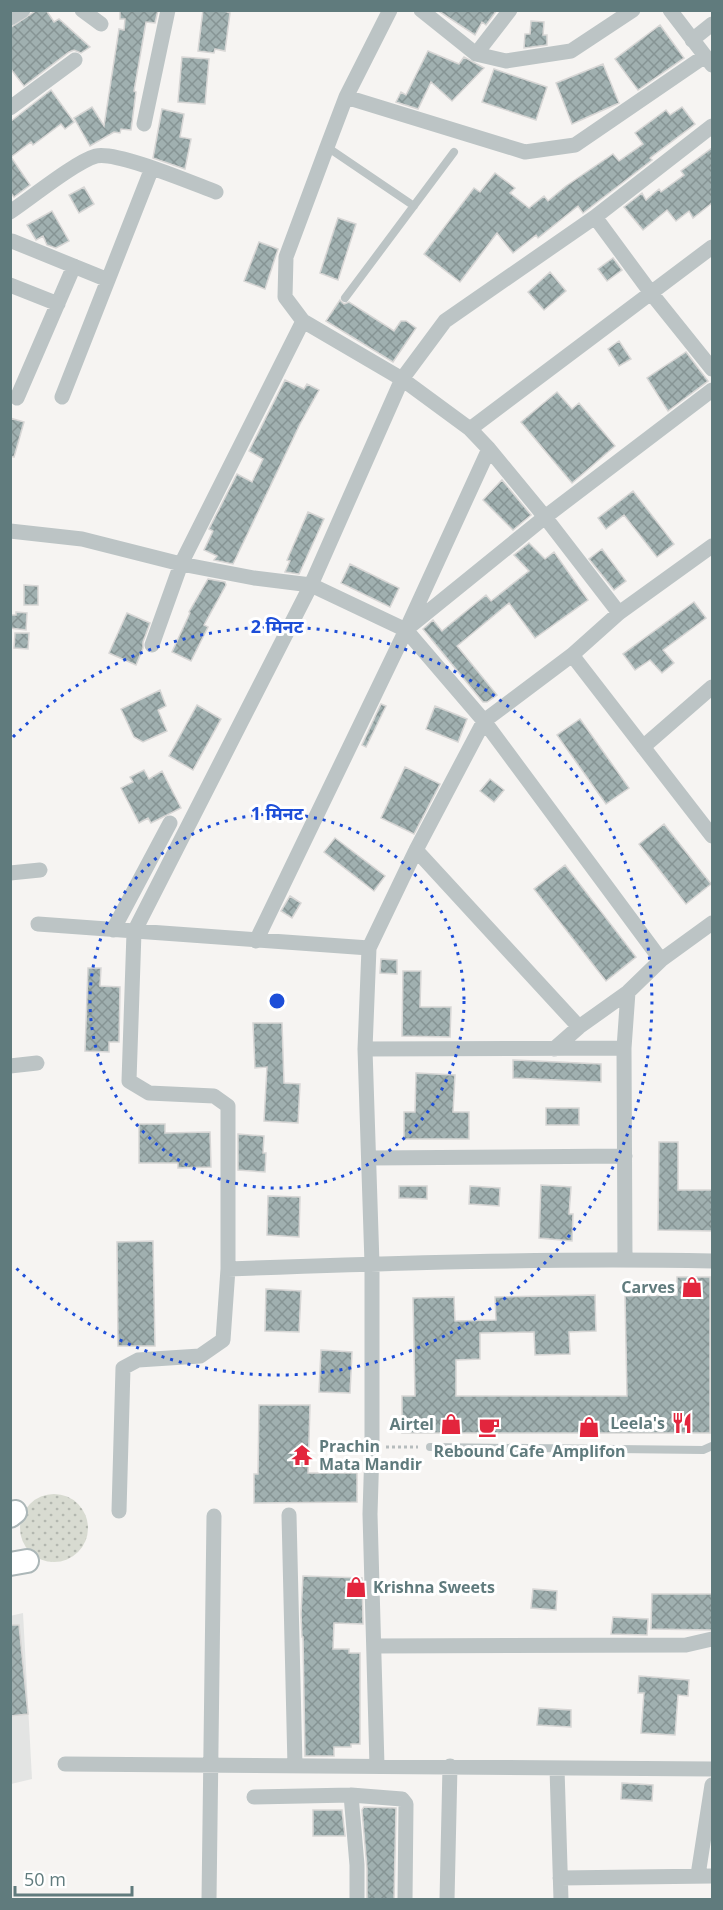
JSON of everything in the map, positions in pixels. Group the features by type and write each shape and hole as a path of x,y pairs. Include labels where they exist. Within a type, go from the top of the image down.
{"street":[{"path":"10,18 23,10"},
{"path":"82,10 101,24"},
{"path":"144,124 168,10"},
{"path":"390,10 346,97 286,258 285,297 303,321 402,379 470,429 545,517 619,613"},
{"path":"421,10 476,54 506,61 571,51 633,10"},
{"path":"476,54 510,10"},
{"path":"346,97 525,152 575,145 709,60 670,10"},
{"path":"692,40 712,24"},
{"path":"10,108 75,60"},
{"path":"119,1511 123,1368 138,1360 200,1356 224,1340 228,1269 228,1106 214,1096 149,1093 129,1082 134,932 311,585 402,379 445,321 595,217 712,126"},
{"path":"10,212 82,163 102,155 134,162 216,192"},
{"path":"62,396 152,168"},
{"path":"595,217 712,369"},
{"path":"12,241 108,280"},
{"path":"470,429 712,247"},
{"path":"17,398 74,266"},
{"path":"12,291 58,304"},
{"path":"152,645 182,564 303,321"},
{"path":"406,630 545,517 712,390"},
{"path":"256,941 406,630 489,449"},
{"path":"10,531 82,538 182,564 254,578 311,585 406,630 484,721 661,960"},
{"path":"377,1766 370,1514 372,1264 365,1049 369,948 416,850 484,721 572,655 619,613 712,546"},
{"path":"572,655 712,836"},
{"path":"644,747 712,687"},
{"path":"113,930 170,824"},
{"path":"416,850 579,1027"},
{"path":"10,873 40,870"},
{"path":"554,1049 579,1027 628,992 661,960 712,923"},
{"path":"38,924 369,948"},
{"path":"625,1259 624,1048 628,992"},
{"path":"365,1049 624,1048"},
{"path":"10,1066 37,1063"},
{"path":"370,1158 625,1156"},
{"path":"228,1269 625,1259 712,1261"},
{"path":"289,1515 295,1766"},
{"path":"209,1899 214,1516"},
{"path":"374,1646 686,1645 712,1640"},
{"path":"65,1764 712,1768"},
{"path":"447,1899 450,1766"},
{"path":"556,1768 561,1899"},
{"path":"560,1878 705,1876 712,1785"},
{"path":"351,1795 357,1865 357,1899"},
{"path":"254,1797 351,1795 402,1799 405,1804 405,1899"}],"lane":[{"path":"327,147 414,206"},
{"path":"345,298 454,152"},
{"path":"430,1447 703,1450 712,1446"}],"path":[{"path":"372,1448 411,1447"}],"shaded area":[{"path":"61,1494 73,1500 82,1509 88,1521 86,1541 78,1552 61,1562 47,1562 30,1552 22,1541 20,1521 30,1504 41,1496"},
{"path":"23,1613 32,1779 11,1784 10,1616"}],"building":[{"path":"37,10 46,10 54,22 59,19 90,47 81,53 74,50 69,52 24,86 10,68 10,28"},
{"path":"120,10 158,10 155,23 146,22 134,91 136,92 131,130 121,129 120,133 114,132 90,146 74,118 92,107 104,126 119,29 124,30 125,19 120,19"},
{"path":"203,10 222,10 230,13 225,51 215,49 214,53 198,51"},
{"path":"437,10 497,10 486,25 482,22 475,35"},
{"path":"531,21 544,22 543,35 547,35 547,45 524,48 525,34 530,34"},
{"path":"660,25 684,58 638,90 615,59"},
{"path":"428,51 459,64 464,57 484,68 452,101 431,82 418,109 396,102 401,92 406,95"},
{"path":"182,57 209,59 205,104 178,102"},
{"path":"603,64 619,103 572,124 556,83"},
{"path":"494,69 547,87 536,120 482,102"},
{"path":"51,90 74,122 65,129 61,124 33,145 31,142 11,157 30,185 14,197 10,192 10,122"},
{"path":"682,107 695,124 583,213 578,206 538,238 536,235 513,253 497,233 460,282 424,254 474,188 480,192 495,173 515,188 510,193 529,208 544,196 548,201 613,154 619,161 643,144 635,133 666,110 670,115"},
{"path":"162,109 184,114 180,137 191,139 185,169 153,158"},
{"path":"712,148 712,203 693,218 689,211 676,221 667,210 643,230 624,207 642,193 646,200 659,189 661,192 684,175 681,171"},
{"path":"84,187 94,204 79,213 69,195"},
{"path":"52,211 69,241 56,248 47,245 43,236 36,240 27,225"},
{"path":"338,218 356,224 338,280 320,273"},
{"path":"259,242 278,249 265,289 244,281"},
{"path":"613,258 622,270 607,281 598,269"},
{"path":"550,272 566,291 544,310 528,292"},
{"path":"340,300 344,304 349,302 394,331 401,321 406,321 416,328 393,362 326,321"},
{"path":"619,341 631,359 619,366 608,349"},
{"path":"686,352 708,381 668,411 647,378"},
{"path":"285,380 304,389 307,384 319,390 300,424 233,564 214,560 217,556 204,550 213,531 209,529 237,474 252,482 263,459 249,451"},
{"path":"557,392 572,409 579,403 615,446 572,483 521,422"},
{"path":"10,418 24,422 14,457 10,456"},
{"path":"502,480 531,515 513,530 483,500"},
{"path":"633,491 674,544 657,557 624,515 606,529 598,518"},
{"path":"308,512 324,519 299,574 285,572 290,561 287,560"},
{"path":"529,543 545,559 554,552 588,600 535,638 509,603 457,646 497,695 483,702 423,629 433,620 442,631 486,595 491,601 529,571 514,555"},
{"path":"602,549 626,581 614,590 589,559"},
{"path":"350,564 399,588 390,607 341,583"},
{"path":"208,579 225,582 226,585 204,625 208,627 191,661 172,652 189,612"},
{"path":"24,585 38,586 38,605 24,605"},
{"path":"694,602 706,618 663,650 674,663 662,673 650,660 635,670 623,654"},
{"path":"16,612 27,613 26,630 10,628 10,615 16,615"},
{"path":"127,613 150,623 136,665 109,653"},
{"path":"15,633 29,633 28,649 14,648"},
{"path":"160,690 166,706 158,710 167,731 143,742 134,737 121,709"},
{"path":"381,704 386,706 366,747 362,745"},
{"path":"197,705 221,719 193,770 169,756"},
{"path":"435,706 467,719 458,742 426,729"},
{"path":"580,719 629,788 606,804 557,735"},
{"path":"405,767 440,784 414,834 381,818"},
{"path":"144,770 149,779 162,771 181,808 151,823 148,818 139,823 121,788 133,782 130,777"},
{"path":"490,779 504,790 494,802 480,791"},
{"path":"664,824 711,884 686,904 639,844"},
{"path":"335,838 385,876 374,891 324,852"},
{"path":"565,865 636,957 606,981 534,889"},
{"path":"290,896 301,903 292,918 281,911"},
{"path":"381,959 397,960 397,974 380,973"},
{"path":"88,968 101,968 100,986 120,987 119,1042 109,1042 109,1052 85,1051"},
{"path":"403,971 421,971 420,1007 451,1007 450,1037 402,1036"},
{"path":"253,1023 282,1023 284,1083 300,1084 298,1123 264,1121 267,1067 255,1068"},
{"path":"513,1060 601,1064 601,1082 513,1078"},
{"path":"416,1073 455,1075 453,1112 469,1112 469,1139 404,1139 404,1112 415,1112"},
{"path":"546,1108 579,1108 579,1125 546,1125"},
{"path":"139,1124 165,1124 165,1133 210,1132 211,1167 178,1168 178,1163 139,1163"},
{"path":"238,1134 264,1136 265,1172 238,1170"},
{"path":"659,1142 678,1142 678,1190 712,1190 712,1231 658,1230"},
{"path":"541,1185 571,1187 569,1214 573,1214 572,1241 539,1238"},
{"path":"399,1186 427,1186 427,1199 399,1198"},
{"path":"470,1186 500,1188 499,1206 469,1204"},
{"path":"268,1196 300,1197 299,1237 267,1235"},
{"path":"153,1241 155,1346 118,1346 117,1242"},
{"path":"677,1277 710,1277 710,1433 402,1433 402,1396 415,1396 413,1298 454,1297 455,1321 496,1320 495,1297 595,1295 596,1331 569,1332 570,1354 535,1355 534,1332 480,1333 480,1359 456,1360 456,1396 627,1396 625,1296 677,1295"},
{"path":"266,1289 301,1291 299,1332 265,1331"},
{"path":"321,1350 352,1352 350,1393 319,1392"},
{"path":"259,1405 310,1405 308,1473 357,1473 357,1502 254,1503 254,1474 258,1474"},
{"path":"303,1576 362,1578 363,1624 334,1623 333,1649 349,1649 349,1653 360,1653 360,1744 351,1744 351,1747 334,1747 334,1756 305,1756 301,1614"},
{"path":"533,1589 557,1591 556,1610 531,1608"},
{"path":"652,1594 712,1594 712,1630 651,1629"},
{"path":"613,1617 648,1619 647,1635 611,1634"},
{"path":"10,1625 19,1625 28,1714 10,1716"},
{"path":"639,1676 689,1680 688,1696 678,1695 675,1735 641,1733 644,1693 638,1693"},
{"path":"539,1708 571,1710 571,1727 537,1725"},
{"path":"622,1783 653,1785 652,1801 621,1799"},
{"path":"364,1807 396,1808 394,1899 367,1899 362,1810"},
{"path":"313,1810 342,1810 345,1836 313,1836"}],"place":[{"name":"Carves","path":"692,1287"},
{"name":"Leela's","path":"682,1423"},
{"name":"Airtel","path":"451,1424"},
{"name":"Rebound Cafe","path":"489,1427"},
{"name":"Amplifon","path":"589,1427"},
{"name":"Prachin Mata Mandir","path":"302,1455"},
{"name":"Krishna Sweets","path":"356,1587"}]}
